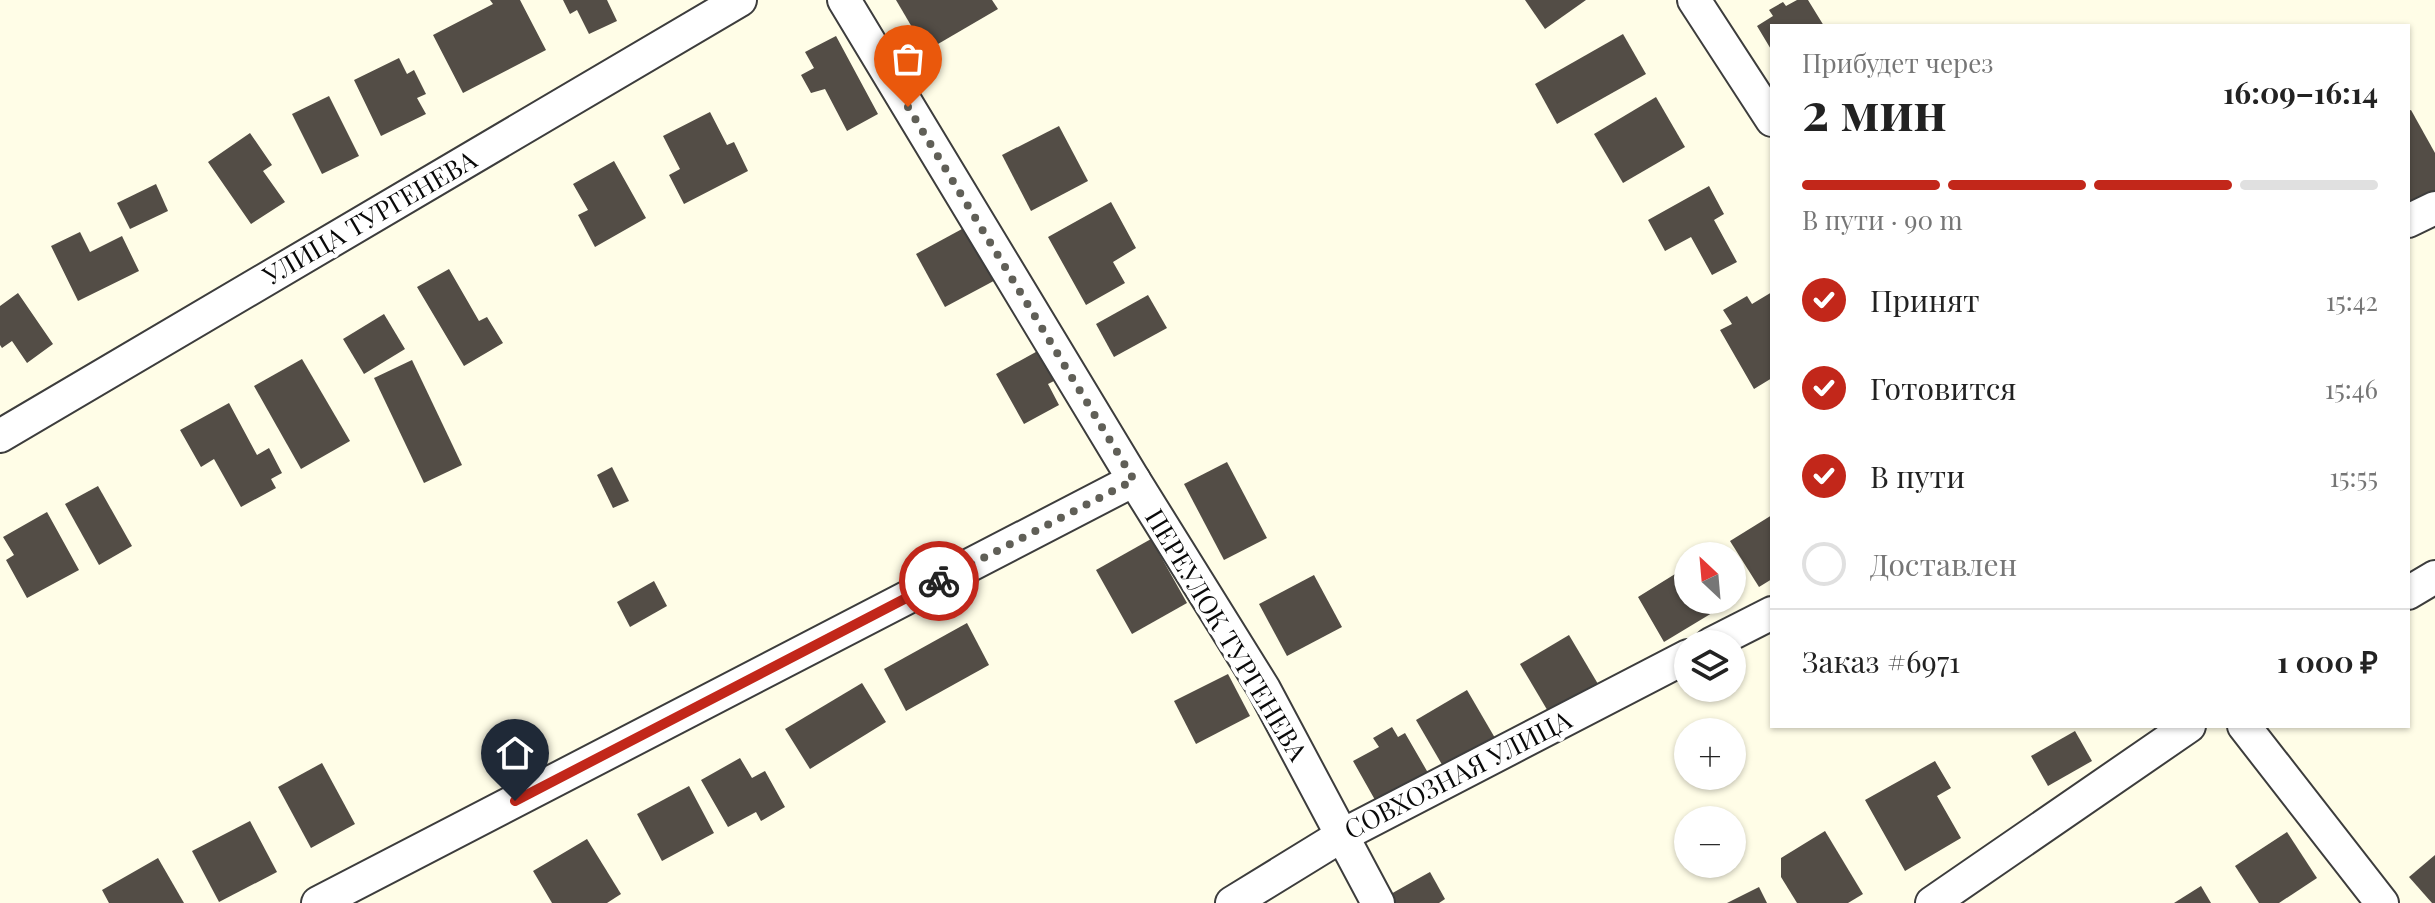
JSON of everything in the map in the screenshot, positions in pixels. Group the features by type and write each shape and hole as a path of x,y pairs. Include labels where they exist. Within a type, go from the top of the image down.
{"street":[{"name":"УЛИЦА ТУРГЕНЕВА","path":"0,436 740,0"},
{"name":"ПЕРЕУЛОК ТУРГЕНЕВА","path":"844,0 1264,689 1378,903"},
{"path":"1694,0 1770,117"},
{"path":"2410,220 2435,208"},
{"path":"318,903 1134,480"},
{"path":"1739,630 1770,614"},
{"name":"СОВХОЗНАЯ УЛИЦА","path":"1232,903 1341,836 1674,663"},
{"path":"1932,903 2186,728"},
{"path":"2246,728 2382,903"}],"building":[{"path":"490,0 520,0 546,50 463,93 433,35 493,4"},
{"path":"563,0 607,0 617,21 589,34 577,10 570,14"},
{"path":"896,0 992,0 998,9 926,51"},
{"path":"1525,0 1586,0 1545,29"},
{"path":"1797,0 1808,0 1823,24 1770,24 1770,48 1757,26 1773,16 1769,10 1783,2 1786,6"},
{"path":"1623,34 1646,74 1557,124 1535,84"},
{"path":"836,36 878,114 847,131 825,89 811,93 801,75 814,68 805,52"},
{"path":"399,58 407,74 414,70 426,94 417,98 426,114 381,136 354,80"},
{"path":"329,96 359,156 322,174 292,114"},
{"path":"1656,97 1685,147 1623,183 1594,134"},
{"path":"2410,110 2435,153 2435,197 2410,210"},
{"path":"710,112 727,145 734,142 748,171 684,204 669,175 680,169 663,136"},
{"path":"1059,126 1088,181 1031,211 1002,155"},
{"path":"250,133 272,165 263,171 285,202 251,224 208,162"},
{"path":"614,161 646,218 595,247 578,215 588,210 573,184"},
{"path":"156,184 168,211 130,229 117,203"},
{"path":"1709,186 1724,214 1714,220 1737,262 1712,275 1691,237 1665,251 1648,220"},
{"path":"1111,202 1136,248 1113,262 1125,283 1086,305 1048,237"},
{"path":"973,223 1003,276 945,307 916,254"},
{"path":"80,232 90,252 122,236 139,271 78,301 51,246"},
{"path":"449,269 479,321 487,317 503,343 464,366 417,287"},
{"path":"18,293 53,344 27,363 12,341 2,348 0,345 0,306"},
{"path":"1770,293 1770,379 1754,389 1720,330 1732,324 1723,310 1747,296 1752,304"},
{"path":"1148,295 1167,328 1114,357 1096,324"},
{"path":"384,314 405,349 364,374 343,339"},
{"path":"1043,348 1060,378 1048,384 1059,405 1024,424 996,374"},
{"path":"302,359 350,441 301,469 254,386"},
{"path":"412,360 462,465 424,483 374,378"},
{"path":"229,403 257,455 269,448 282,473 271,479 276,488 241,507 214,459 201,467 180,430"},
{"path":"1227,462 1267,538 1224,560 1184,484"},
{"path":"612,467 629,501 613,508 597,475"},
{"path":"98,486 132,546 99,565 65,504"},
{"path":"47,512 79,570 27,598 6,560 14,555 3,537"},
{"path":"1770,516 1770,580 1759,587 1746,566 1746,542 1731,542"},
{"path":"1151,539 1187,603 1132,634 1096,570"},
{"path":"1314,575 1342,627 1287,656 1259,604"},
{"path":"1674,575 1674,614 1710,614 1684,630 1674,630 1674,636 1664,642 1638,597"},
{"path":"654,581 667,606 630,627 617,602"},
{"path":"967,623 989,665 906,711 884,669"},
{"path":"1569,635 1598,684 1549,713 1520,664"},
{"path":"1228,674 1250,716 1196,744 1174,701"},
{"path":"862,683 886,722 810,769 785,729"},
{"path":"1467,690 1495,738 1444,768 1416,720"},
{"path":"1392,727 1398,737 1405,733 1431,778 1379,807 1353,761 1379,747 1373,738"},
{"path":"2075,731 2092,761 2048,786 2031,756"},
{"path":"740,758 752,778 765,771 785,807 761,821 756,812 728,827 701,780"},
{"path":"1935,761 1951,788 1937,796 1961,838 1905,871 1865,800"},
{"path":"322,763 355,824 311,848 278,787"},
{"path":"689,786 714,833 662,861 637,814"},
{"path":"250,821 277,872 219,902 192,851"},
{"path":"1825,831 1863,894 1848,903 1797,903 1781,877 1781,858"},
{"path":"2287,832 2317,878 2279,903 2259,903 2235,866"},
{"path":"587,839 621,894 607,903 552,903 533,871"},
{"path":"2435,855 2435,903 2432,903 2409,877"},
{"path":"158,858 184,903 109,903 102,890"},
{"path":"1430,872 1445,899 1439,903 1394,903 1389,895"},
{"path":"2201,886 2211,903 2174,903"},
{"path":"1759,887 1767,903 1727,903"}],"way so far":[{"path":"908,107 1134,480 939,581"}],"route":[{"path":"515,801 939,581"}]}
